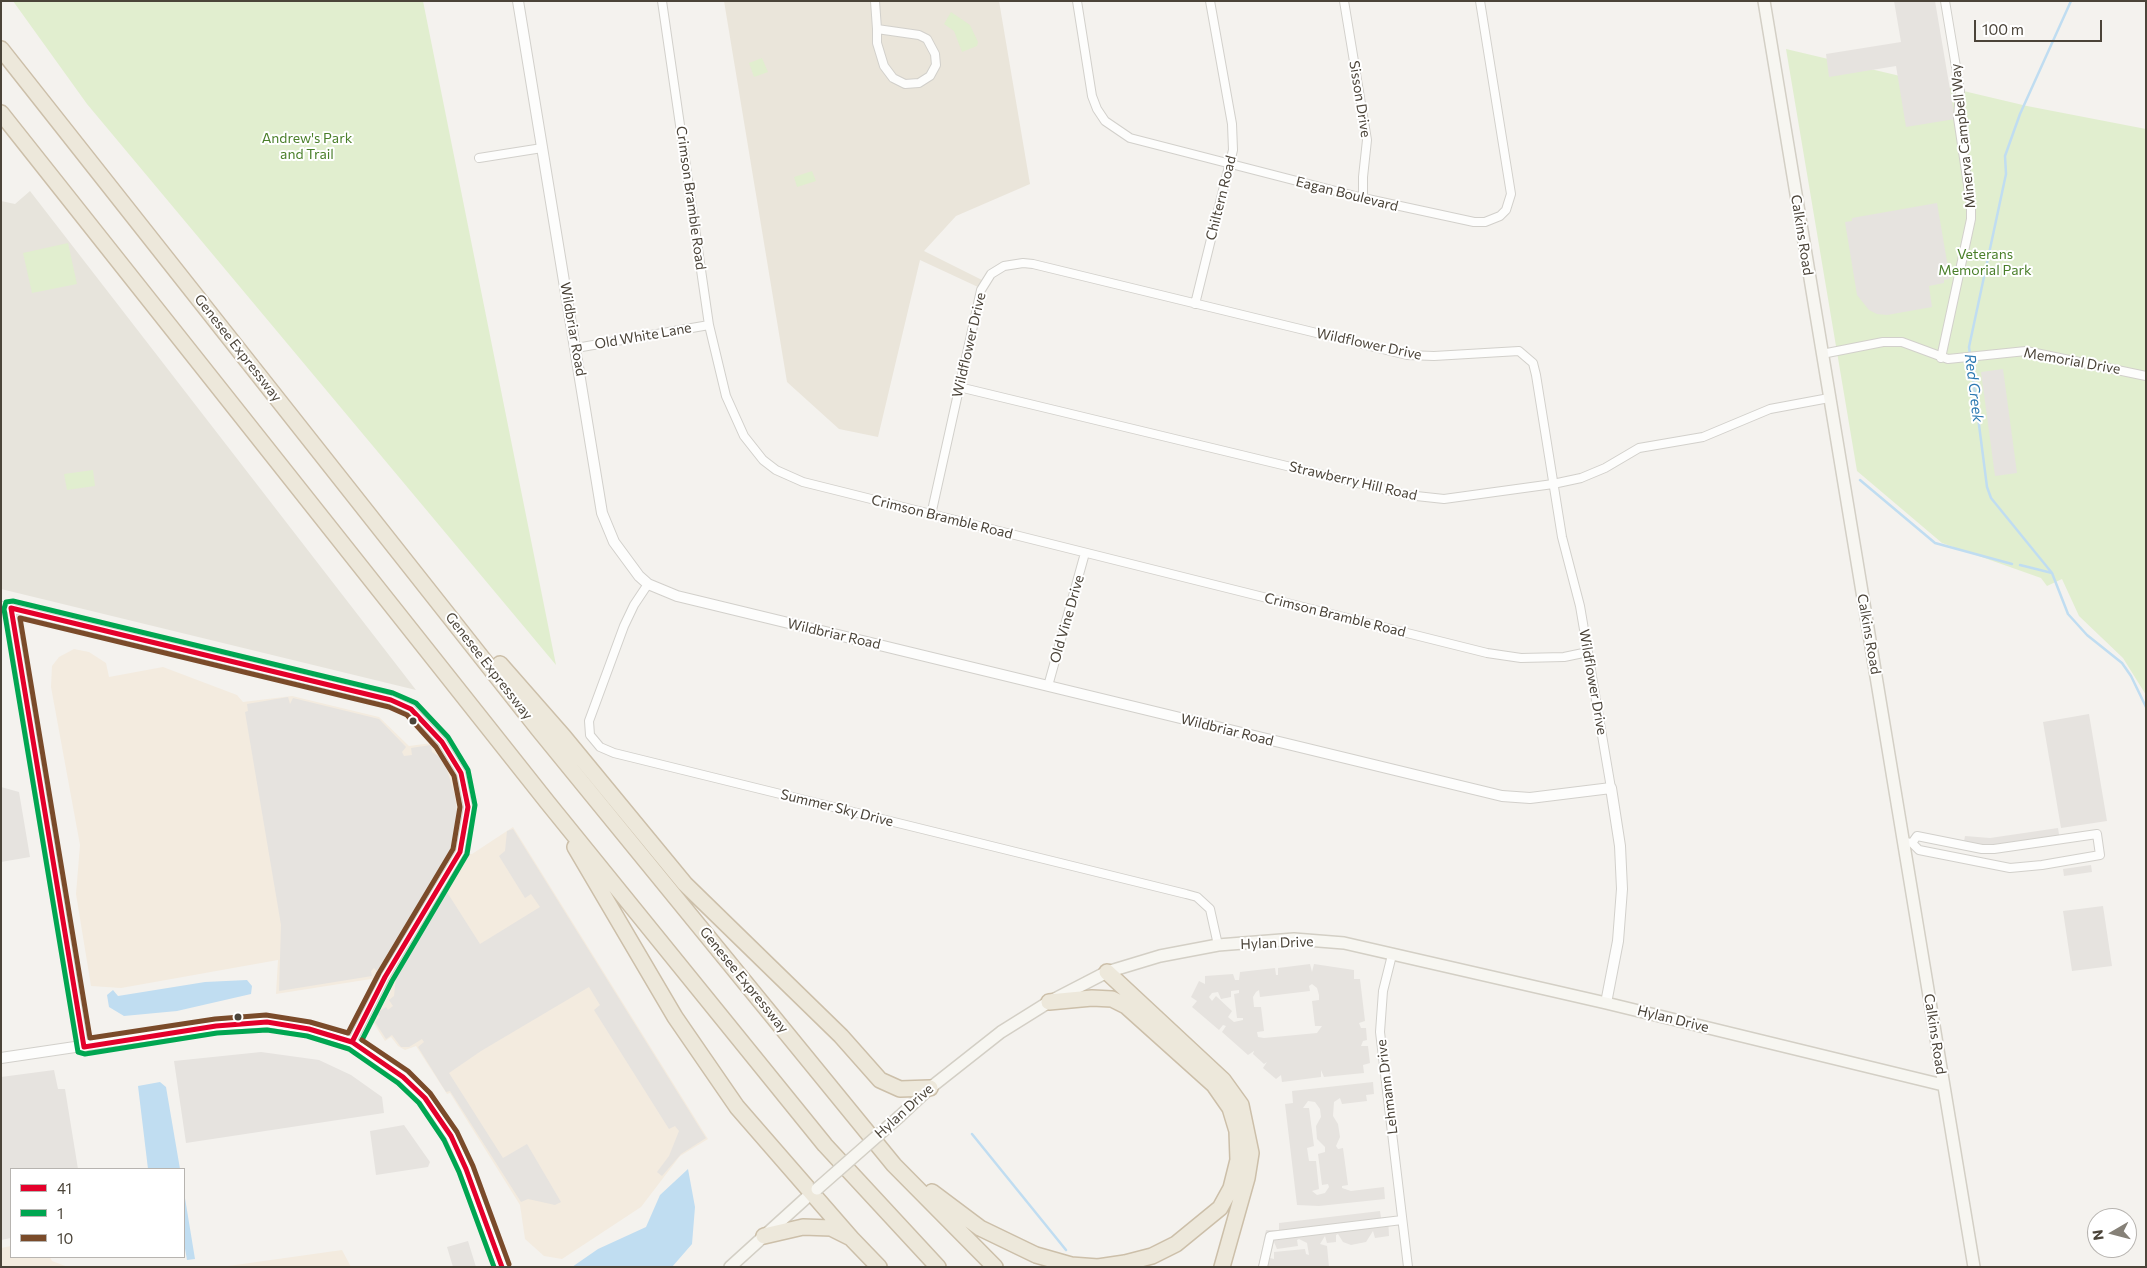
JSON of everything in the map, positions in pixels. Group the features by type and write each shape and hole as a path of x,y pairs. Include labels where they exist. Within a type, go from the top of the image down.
{"highway":[{"name":"Genesee Expressway","path":"1,49 546,737 894,1165 995,1267"},
{"path":"1,113 548,803 825,1145 938,1267"},
{"path":"395,545 564,737 685,884 841,1036 880,1080 900,1089 930,1088"},
{"path":"548,803 675,1017 737,1107 814,1191 851,1238 879,1267"},
{"path":"1107,972 1224,1080 1241,1105 1250,1153 1239,1207 1222,1267"},
{"path":"894,1165 980,1228 1036,1255 1072,1265 1098,1267 1152,1256 1176,1244 1220,1208 1232,1188 1238,1160 1237,1141 1230,1108 1214,1085 1126,1006 1112,999 1092,998 1049,1002"},
{"path":"764,1236 803,1227 830,1228 851,1238"}],"main road":[{"name":"Calkins Road","path":"1764,1 1829,398 1908,842 1944,1085 1974,1267"},
{"name":"Hylan Drive","path":"730,1267 930,1088 1001,1032 1049,1002 1107,972 1160,956 1218,945 1294,940 1344,943 1606,1003 1944,1085"}],"street":[{"name":"Wildbriar Road","path":"518,1 602,513 621,554 648,584 678,596 706,603 1502,796 1530,798 1611,788"},
{"name":"Crimson Bramble Road","path":"662,1 709,325 730,409 744,436 763,460 787,476 803,482 1487,653 1531,658 1564,657 1588,652"},
{"path":"875,1 876,29 877,43 884,66 893,78 905,84 919,83 930,76 936,65 932,45 927,39 919,35 876,29"},
{"name":"Eagan Boulevard","path":"1077,1 1092,96 1105,121 1130,138 1363,198 1474,222 1493,220 1506,210 1511,194 1480,1"},
{"name":"Chiltern Road","path":"1194,304 1233,150 1232,124 1210,1"},
{"name":"Sisson Drive","path":"1344,1 1367,140 1362,177 1363,198"},
{"name":"Minerva Campbell Way","path":"1940,358 1971,219 1972,205 1958,118 1960,91 1945,1"},
{"path":"479,158 542,148"},
{"name":"Wildflower Drive","path":"931,515 981,290 991,274 1004,266 1023,263 1033,264 1406,354 1434,356 1514,351 1523,354 1535,368 1562,537 1576,585 1620,846 1622,889 1618,941 1606,1003"},
{"name":"Old White Lane","path":"576,348 709,325"},
{"name":"Memorial Drive","path":"1822,354 1884,342 1902,342 1940,358 1955,359 2013,352 2035,352 2146,376"},
{"name":"Strawberry Hill Road","path":"958,387 1426,498 1464,498 1581,478 1605,468 1639,448 1704,437 1770,410 1829,398"},
{"name":"Old Vine Drive","path":"1048,686 1085,552"},
{"name":"Summer Sky Drive","path":"648,584 634,605 624,626 589,721 590,735 600,747 614,753 1197,897 1210,909 1218,945"},
{"path":"1,606 391,700 411,709 450,755 461,773 468,806 460,852 385,977 352,1042"},
{"path":"11,608 84,1046"},
{"path":"2097,834 2100,855 2042,865 2010,868 1919,850 1908,842 1917,836 1982,849 2097,834"},
{"name":"Lehmann Drive","path":"1392,955 1383,991 1380,1032 1408,1267"},
{"path":"1,1058 216,1026 266,1022 309,1029 352,1042 403,1077 425,1098 451,1136 466,1169 502,1267"},
{"path":"1262,1267 1270,1236 1402,1220"}],"shaded area":[{"path":"724,1 999,1 1030,184 956,216 924,251 982,280 978,287 920,260 878,437 839,429 787,382"},
{"path":"1894,1 1935,1 1955,119 1906,127 1896,66 1829,77 1826,54 1901,42"},
{"path":"30,191 416,690 1,589 1,201 15,204"},
{"path":"1937,203 1950,279 1944,280 1944,283 1929,286 1932,307 1887,315 1877,314 1869,310 1857,295 1845,222 1852,221 1852,218"},
{"path":"2003,369 2017,473 1995,476 1981,372"},
{"path":"74,649 89,652 106,663 109,677 163,667 237,695 243,702 292,696 379,717 409,746 432,743 451,747 465,773 472,813 467,854 472,854 513,827 708,1139 680,1156 641,1207 562,1259 544,1256 525,1239 520,1205 450,1093 447,1094 416,1046 405,1050 398,1046 391,1037 385,1041 373,1022 391,991 371,979 276,994 278,960 121,988 91,986 76,894 80,845 51,687 52,666 59,657"},
{"path":"288,697 290,704 293,698 379,719 406,747 402,752 404,756 412,755 411,748 431,745 432,752 444,760 455,796 458,820 450,850 377,971 374,968 371,971 372,976 279,991 281,925 245,712 248,711 247,704"},
{"path":"2089,714 2107,821 2061,828 2043,722"},
{"path":"1,787 19,792 30,857 1,862"},
{"path":"2058,828 2060,841 1995,851 1963,847 1965,836 1990,838"},
{"path":"513,829 706,1138 681,1154 662,1176 657,1172 669,1156 679,1131 675,1126 669,1129 594,1010 600,1005 589,987 481,1051 449,1073 503,1158 527,1144 561,1202 555,1205 528,1199 521,1202 450,1091 446,1092 418,1047 424,1042 422,1039 409,1047 401,1047 392,1035 386,1039 375,1022 380,1017 377,1013 386,1007 388,1010 393,1006 389,1000 394,996 396,977 445,889 480,944 540,907 531,894 525,898 499,856 505,851 507,831"},
{"path":"2091,865 2092,872 2064,876 2063,869"},
{"path":"2103,906 2112,966 2072,971 2063,911"},
{"path":"1310,964 1312,972 1314,964 1354,970 1354,979 1360,979 1365,1021 1359,1023 1361,1028 1366,1028 1367,1040 1363,1041 1361,1046 1368,1046 1370,1063 1363,1065 1364,1073 1324,1077 1321,1070 1321,1077 1282,1082 1281,1075 1276,1079 1263,1068 1267,1062 1264,1064 1253,1054 1254,1051 1248,1055 1222,1032 1226,1026 1223,1025 1219,1030 1192,1007 1197,1001 1191,997 1199,981 1205,984 1205,976 1233,974 1235,980 1239,980 1240,972 1275,968 1276,975 1278,975 1278,968","holes":["1312,984 1317,988 1319,995 1319,1000 1312,1001 1315,1026 1322,1026 1317,1033 1258,1037 1257,1032 1264,1031 1261,1007 1254,1007 1253,997 1256,992 1259,990 1260,997 1310,991 1309,986","1239,990 1239,993 1234,994 1237,1018 1243,1018 1243,1020 1234,1022 1228,1017 1232,1011 1216,996 1212,1001 1209,997 1212,993 1218,992 1221,999 1231,997 1231,991"]},
{"path":"261,1052 319,1060 351,1075 382,1097 384,1113 186,1143 174,1061"},
{"path":"54,1070 58,1089 65,1089 78,1168 10,1168 10,1238 1,1240 1,1077"},
{"path":"1373,1082 1374,1094 1366,1095 1367,1101 1342,1104 1340,1098 1334,1102 1333,1116 1338,1124 1340,1137 1336,1146 1338,1149 1343,1148 1348,1185 1342,1186 1342,1188 1351,1191 1384,1187 1385,1199 1319,1206 1297,1205 1285,1104 1293,1103 1292,1091","holes":["1308,1101 1315,1102 1320,1109 1321,1117 1316,1126 1317,1139 1325,1147 1325,1152 1318,1154 1322,1185 1328,1184 1329,1187 1325,1193 1317,1195 1312,1191 1319,1189 1316,1161 1309,1161 1307,1148 1314,1146 1309,1108 1303,1108"]},
{"path":"404,1125 430,1162 428,1167 376,1175 370,1131"},
{"path":"1380,1211 1381,1218 1388,1217 1389,1236 1375,1238 1373,1231 1366,1242 1351,1245 1343,1242 1338,1234 1336,1235 1336,1242 1327,1243 1325,1236 1320,1244 1327,1246 1329,1267 1258,1267 1266,1230 1279,1230 1279,1223","holes":["1299,1239 1307,1243 1309,1255 1306,1254 1305,1249 1274,1252 1274,1259 1270,1258 1274,1242 1277,1249 1298,1246 1297,1240"]},
{"path":"468,1241 476,1267 453,1267 447,1247"},
{"path":"10,1246 10,1258 50,1258 52,1261 68,1267 1,1267 1,1248"},
{"path":"342,1250 351,1267 221,1267"}],"green space":[{"name":"Andrew's Park and Trail","path":"13,1 423,1 556,665 87,104"},
{"path":"951,12 970,25 978,42 977,46 962,52 954,31 944,24"},
{"name":"Veterans Memorial Park","path":"1786,49 2027,106 2146,129 2146,695 2123,658 2079,616 2062,579 2047,586 2041,578 1942,543 1857,471"},
{"path":"762,58 768,72 754,77 749,63"},
{"path":"812,171 816,181 797,187 794,177"},
{"path":"68,243 77,284 32,293 23,253"},
{"path":"93,470 95,486 67,490 64,474"}],"water":[{"path":"247,980 252,986 251,994 177,1011 124,1016 109,1007 107,995 113,990 118,996 205,982"},
{"path":"160,1082 166,1087 180,1168 148,1168 138,1086"},
{"path":"688,1169 695,1207 692,1244 672,1267 572,1267 598,1249 646,1227 660,1195"},
{"path":"185,1198 195,1259 187,1260 185,1249"}],"waterway":[{"name":"Red Creek","path":"2071,1 2020,114 2005,156 2006,174 1969,347 1987,487 1991,498 2052,573 2068,614 2087,635 2122,663 2131,676 2146,707"},
{"path":"1860,480 1935,543 2012,564"},
{"path":"2020,565 2052,573"},
{"path":"972,1134 1066,1250"}],"transit line":[{"name":"1","path":"362,1040 392,981 467,854 475,805 468,770 448,737 416,703 393,693 13,601 6,602 4,609 78,1052 85,1054 217,1033 267,1030 307,1036 349,1049 398,1083 419,1103 444,1140 459,1172 494,1267"},
{"name":"41","path":"11,608 391,700 411,709 442,742 461,773 468,807 460,852 385,977 352,1042 309,1029 267,1022 216,1026 84,1047 11,608"},
{"name":"10","path":"20,618 389,707 407,715 436,747 454,776 460,807 453,849 379,973 348,1033 310,1022 266,1015 215,1019 90,1038 20,618"},
{"name":"10","path":"362,1040 408,1071 430,1093 457,1132 473,1166 509,1264"},
{"name":"41","path":"352,1042 403,1077 425,1098 451,1136 466,1169 502,1267"}]}
